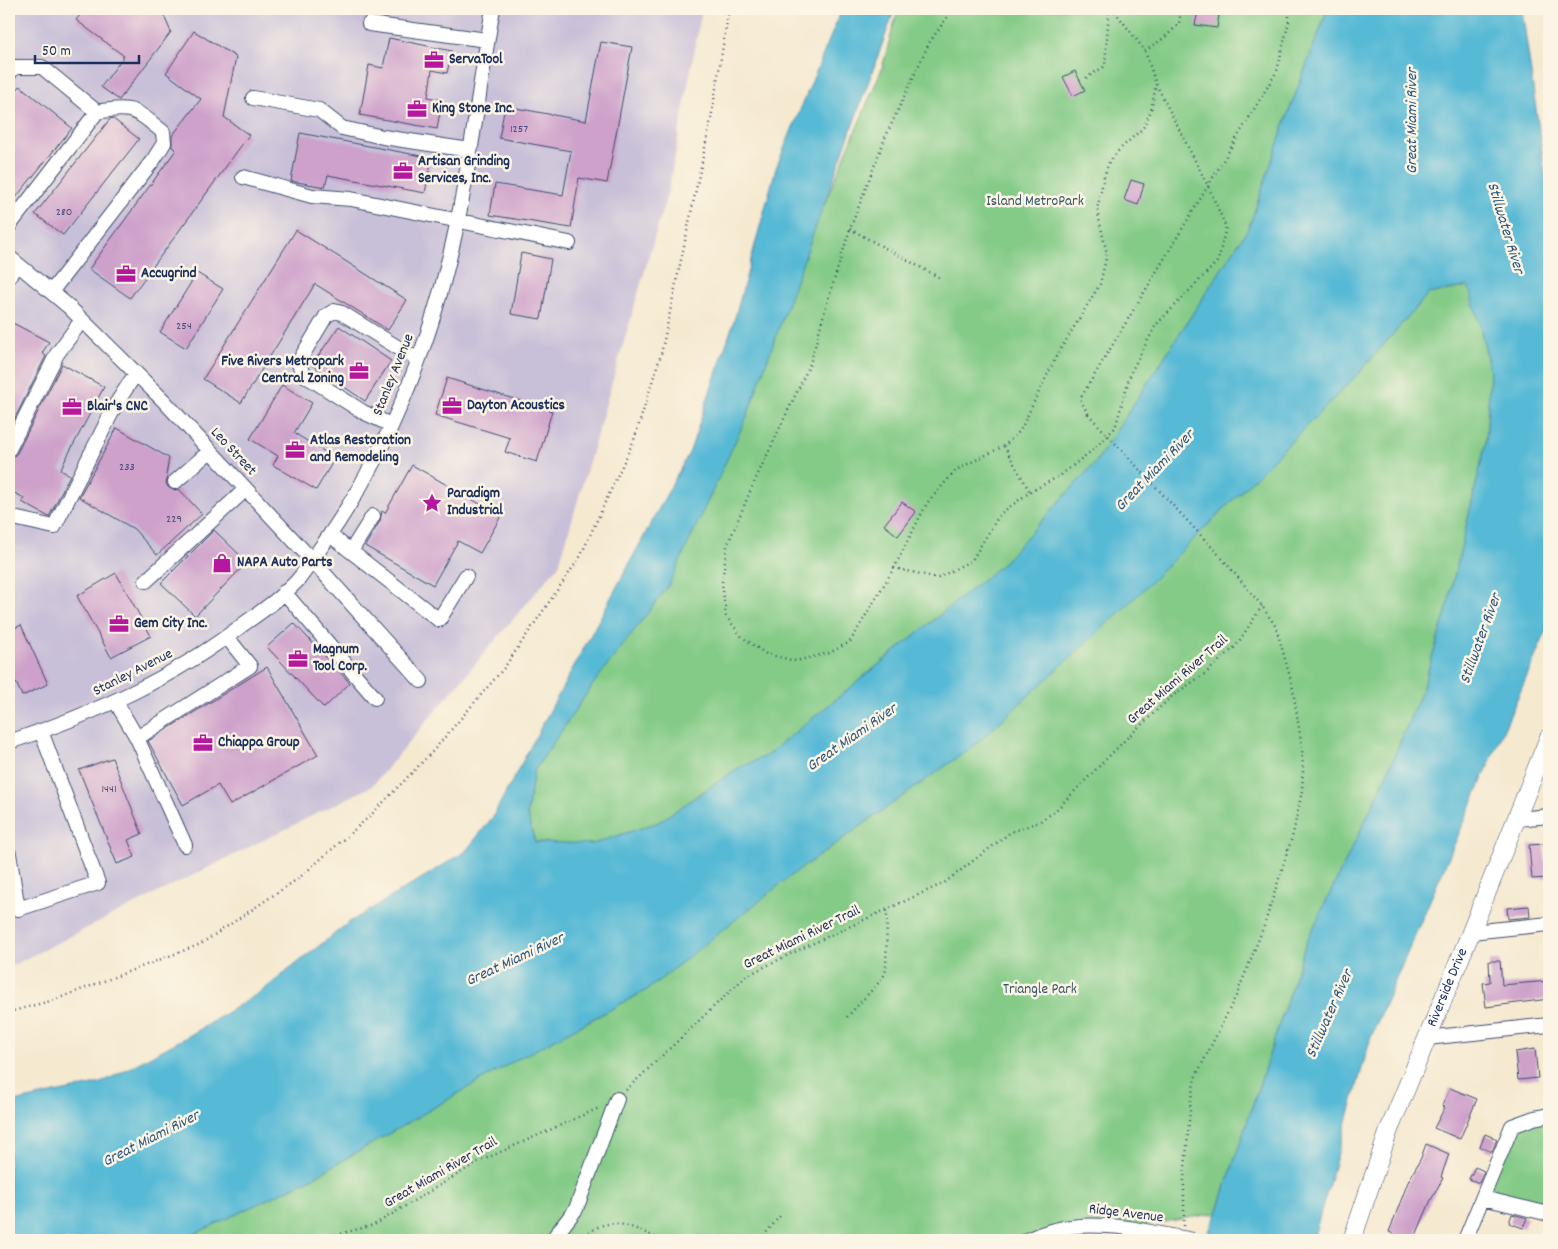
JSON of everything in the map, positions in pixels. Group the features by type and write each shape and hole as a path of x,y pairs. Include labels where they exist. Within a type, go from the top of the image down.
{"main road":[{"name":"Riverside Drive","path":"1352,1240 1389,1130 1517,820 1549,737"}],"street":[{"name":"Stanley Avenue","path":"9,742 116,702 186,665 227,637 296,582 330,535 359,489 391,425 418,360 440,294 458,220 493,9"},
{"path":"370,24 487,40"},
{"path":"9,74 14,67 42,67 97,112"},
{"path":"253,98 319,110 342,128 470,150"},
{"path":"9,226 97,112 120,108 136,110 163,132 164,144 111,216 51,292"},
{"path":"243,177 312,196 351,198 569,243"},
{"path":"9,277 13,261"},
{"name":"Leo Street","path":"13,261 82,320 136,373 312,560 421,681"},
{"path":"391,425 363,412 303,374 299,364 302,356 326,316 334,311 342,313 418,360"},
{"path":"9,449 57,354 82,320"},
{"path":"9,517 54,527 116,404 136,373"},
{"path":"175,482 210,451"},
{"path":"146,582 246,489"},
{"path":"351,551 373,516"},
{"path":"330,535 438,620 466,576"},
{"path":"284,592 375,698"},
{"path":"137,738 250,666 227,637"},
{"path":"116,702 137,738 185,845"},
{"path":"9,854 18,909 98,883 41,731"},
{"path":"1517,820 1549,816"},
{"path":"1471,932 1549,924"},
{"path":"1427,1038 1549,1026"},
{"path":"552,1240 576,1209 617,1099"},
{"path":"1465,1240 1512,1126 1549,1115"},
{"path":"1483,1198 1549,1214"},
{"name":"Ridge Avenue","path":"1027,1240 1058,1229 1078,1225 1129,1228 1193,1240"}],"path":[{"path":"953,9 929,43 886,138 850,228 810,364 752,487 727,546 722,582 726,616 742,637 766,654 796,661 829,653 850,642 894,568 927,503 956,470 1004,446 1020,431 1056,357 1100,284 1107,254 1096,210 1104,176 1109,162 1143,128 1151,111 1156,84"},
{"path":"894,568 938,578 972,560 1000,514 1030,492 1061,475 1090,452 1115,428 1131,372 1156,325 1218,262 1226,227 1208,186 1156,84 1145,51 1111,9"},
{"path":"1086,78 1105,66 1111,9"},
{"path":"1145,51 1164,38 1178,24 1182,9"},
{"path":"1184,1228 1184,1181 1191,1098 1196,1078 1237,994 1264,926 1287,856 1302,791 1302,747 1292,684 1276,627 1262,606 1220,556 1088,414 1080,399 1277,71 1289,21 1289,9"},
{"path":"850,228 942,279"},
{"path":"1004,446 1030,492"},
{"name":"Great Miami River Trail","path":"316,1240 374,1225 478,1162 617,1099 746,976 944,883 1011,832 1039,822 1054,812 1125,740 1171,697 1207,672 1236,646 1262,606"},
{"path":"848,1018 883,978 886,970 887,910"},
{"path":"760,1240 780,1216"},
{"path":"582,1240 590,1231 613,1223 621,1224 662,1240"}],"shaded area":[{"path":"9,9 702,9 669,187 559,565 372,786 9,967"}],"green space":[{"name":"Island MetroPark","path":"898,9 1326,9 1326,14 1289,111 1249,227 1096,462 1000,566 766,756 738,768 659,822 593,844 535,842 527,814 534,771 594,683 747,416 808,243 882,68"},
{"name":"Triangle Park","path":"1469,286 1490,372 1486,442 1445,616 1422,690 1380,790 1306,943 1217,1213 1129,1228 1100,1225 1027,1240 182,1240 314,1177 516,1060 647,990 1137,596 1358,374 1428,294"},
{"path":"1549,1115 1549,1214 1483,1198 1512,1126"}],"water":[{"path":"842,9 895,9 747,416 669,585 594,683 534,771 527,814 535,842 593,844 659,822 738,768 766,756 1000,566 1096,462 1249,227 1289,111 1326,14 1326,9 1522,9 1549,202 1549,625 1371,1037 1313,1240 1205,1240 1217,1213 1306,943 1380,790 1422,690 1445,616 1486,442 1490,372 1480,325 1468,286 1428,294 1358,374 1137,596 975,745 792,875 647,990 516,1060 314,1177 182,1240 9,1240 9,1103 101,1083 192,1034 262,991 348,923 465,852 492,818 690,451 734,321 776,168"}],"building":[{"path":"85,9 161,9 171,32 119,100 101,87 124,56 76,20"},
{"path":"1198,11 1219,15 1217,28 1195,25"},
{"path":"194,31 236,57 224,117 249,135 130,298 89,269 176,150 172,147 172,136 201,99 166,73"},
{"path":"389,38 452,51 447,73 432,70 428,97 442,100 437,129 360,115 369,65 383,68"},
{"path":"601,42 632,47 607,183 579,178 571,228 490,215 495,184 563,195 571,151 499,138 505,106 586,121"},
{"path":"1075,71 1085,90 1073,96 1063,77"},
{"path":"20,86 72,128 9,206 9,100"},
{"path":"112,118 139,139 63,235 35,214"},
{"path":"300,133 432,158 425,193 328,175 325,187 291,181"},
{"path":"1131,180 1144,184 1138,205 1124,200"},
{"path":"296,230 407,300 388,330 315,284 241,403 203,379"},
{"path":"521,253 551,259 541,319 511,314"},
{"path":"197,273 223,289 186,348 160,332"},
{"path":"9,321 49,342 42,353 46,356 9,430"},
{"path":"339,326 391,361 365,401 312,365"},
{"path":"62,364 104,387 60,470 70,475 49,517 22,502 24,498 9,490 9,458 17,453"},
{"path":"447,378 552,411 537,462 505,452 510,438 435,415"},
{"path":"282,385 312,403 294,433 335,458 316,490 273,465 278,456 250,439"},
{"path":"117,428 169,458 166,475 168,477 166,483 168,487 173,490 179,489 202,514 157,555 134,529 79,497"},
{"path":"412,465 501,516 480,553 458,541 433,585 365,546 380,521 382,511 385,513"},
{"path":"902,502 916,512 898,536 884,525"},
{"path":"214,530 247,562 195,616 161,583"},
{"path":"116,573 151,636 111,657 77,596"},
{"path":"294,623 350,683 324,708 267,647"},
{"path":"21,625 48,684 22,696 9,667 9,631"},
{"path":"267,667 318,755 230,805 218,785 183,805 148,741"},
{"path":"112,758 142,834 128,840 135,857 117,864 79,770"},
{"path":"1544,844 1547,878 1532,879 1529,845"},
{"path":"1529,906 1530,917 1508,919 1507,908"},
{"path":"1489,961 1500,961 1502,985 1549,981 1549,999 1486,1007 1483,983 1490,982"},
{"path":"1535,1049 1538,1078 1518,1080 1515,1052"},
{"path":"1450,1088 1477,1099 1460,1139 1434,1128 1445,1107 1442,1106"},
{"path":"1485,1134 1497,1139 1492,1152 1480,1147"},
{"path":"1426,1144 1449,1154 1441,1177 1443,1178 1431,1200 1414,1240 1407,1240 1389,1232 1408,1182"},
{"path":"1475,1167 1484,1171 1479,1183 1469,1179"},
{"path":"1512,1214 1527,1218 1523,1228 1509,1223"}],"place":[{"name":"ServaTool","path":"434,60"},
{"name":"King Stone Inc.","path":"417,109"},
{"name":"Artisan Grinding Services, Inc.","path":"403,171"},
{"name":"Accugrind","path":"126,274"},
{"name":"Five Rivers Metropark Central Zoning","path":"359,371"},
{"name":"Dayton Acoustics","path":"452,406"},
{"name":"Blair's CNC","path":"72,407"},
{"name":"Atlas Restoration and Remodeling","path":"295,450"},
{"name":"Paradigm Industrial","path":"432,503"},
{"name":"NAPA Auto Parts","path":"222,563"},
{"name":"Gem City Inc.","path":"119,624"},
{"name":"Magnum Tool Corp.","path":"298,659"},
{"name":"Chiappa Group","path":"203,743"}],"water label":[{"name":"Great Miami River","path":"1412,121"},
{"name":"Stillwater River","path":"1505,228"},
{"name":"Great Miami River","path":"1155,471"},
{"name":"Stillwater River","path":"1481,639"},
{"name":"Great Miami River","path":"852,738"},
{"name":"Great Miami River","path":"515,960"},
{"name":"Stillwater River","path":"1330,1014"},
{"name":"Great Miami River","path":"151,1139"}]}
